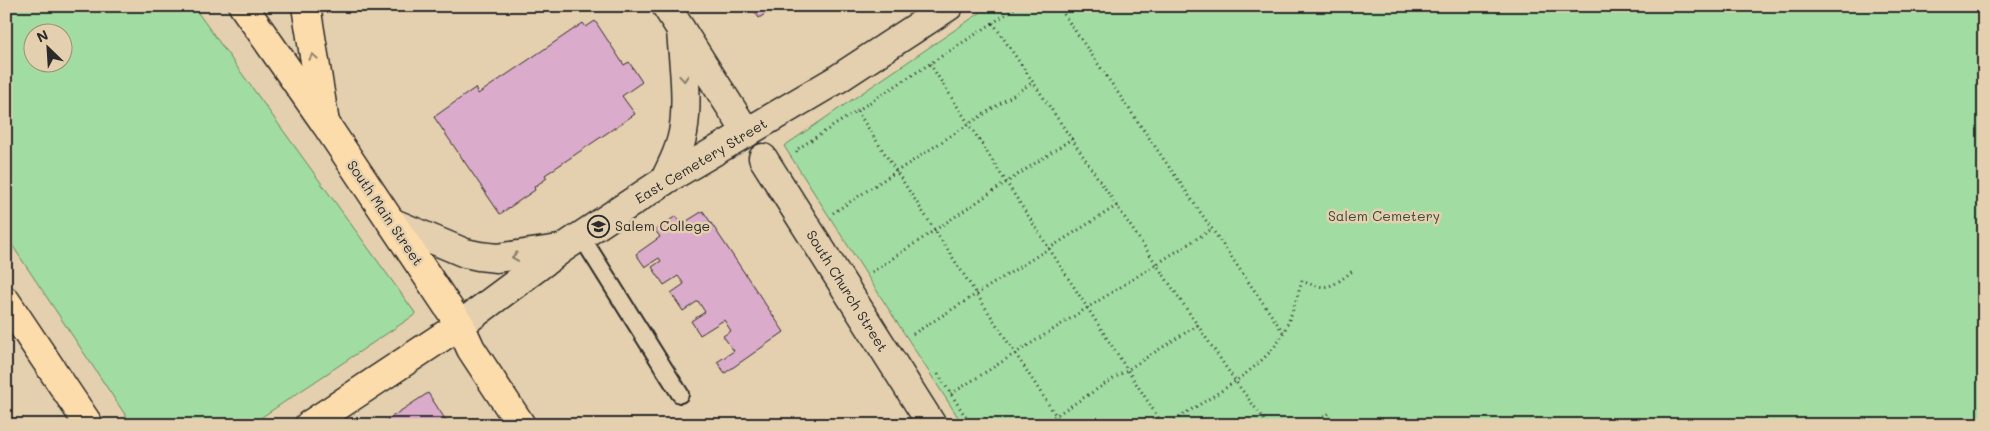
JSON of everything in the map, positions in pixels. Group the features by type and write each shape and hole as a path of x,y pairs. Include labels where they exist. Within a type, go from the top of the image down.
{"main road":[{"name":"South Main Street","path":"243,6 325,122 460,325 471,349 521,425"},
{"path":"306,6 325,122"},
{"path":"6,301 89,425"},
{"path":"308,425 460,325"}],"street":[{"path":"666,6 747,133"},
{"name":"East Cemetery Street","path":"460,325 572,242 664,181 836,80 949,6"},
{"path":"664,181 676,157 684,128 686,100 681,30"},
{"name":"South Church Street","path":"763,158 927,418"},
{"path":"391,222 465,253 488,257 516,257 572,242"}],"lane":[{"path":"572,242 680,394"}],"path":[{"path":"796,150 1018,6"},
{"path":"1058,6 1283,332"},
{"path":"993,23 1236,382 1268,425"},
{"path":"930,64 1165,425 1236,382 1274,346 1283,332 1302,281 1326,288 1333,286 1355,269"},
{"path":"833,213 1033,82"},
{"path":"856,111 1062,425"},
{"path":"872,272 1072,138"},
{"path":"913,334 1118,205"},
{"path":"927,418 1016,353 1157,266 1212,229"},
{"path":"1041,425 1198,324"},
{"path":"1312,425 1330,413"}],"green space":[{"path":"6,6 193,6 416,314 250,425 132,425 6,236"},
{"name":"Salem Cemetery","path":"990,6 1984,6 1984,425 963,425 784,146"}],"building":[{"path":"751,6 777,6 759,18"},
{"path":"595,21 624,65 629,62 642,82 622,96 635,114 545,175 547,178 534,187 535,190 500,214 434,117 475,88 478,94 583,23 586,27"},
{"path":"703,211 784,332 725,373 717,362 734,351 723,336 731,331 724,320 700,335 691,321 705,312 698,301 683,311 671,293 684,284 678,276 664,285 652,267 661,261 659,258 645,267 636,254 660,237 655,230 676,216 682,224"},
{"path":"428,393 449,425 379,425"}],"place":[{"name":"Salem College","path":"599,226"}]}
